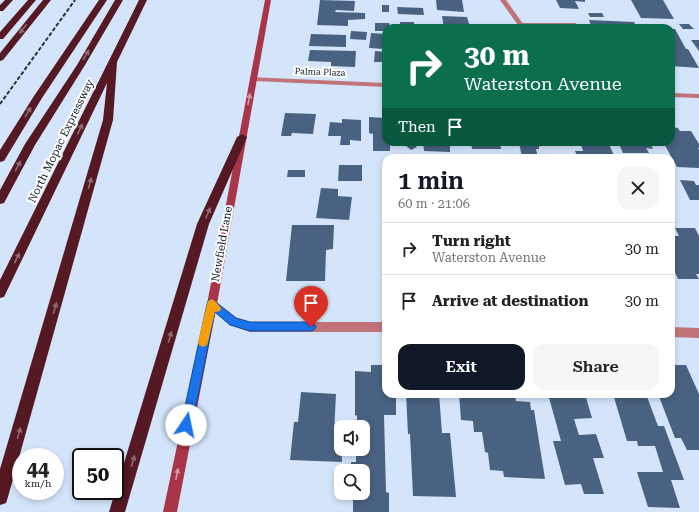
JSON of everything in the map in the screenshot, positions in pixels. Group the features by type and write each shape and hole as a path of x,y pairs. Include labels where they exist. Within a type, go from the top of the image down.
{"highway":[{"path":"0,9 9,0"},
{"path":"0,37 32,0"},
{"path":"0,58 47,0"},
{"path":"0,158 37,98 103,0"},
{"path":"0,200 30,144 81,65 119,0"},
{"name":"North Mopac Expressway","path":"0,293 143,0"},
{"path":"0,497 108,120 113,63"},
{"path":"117,512 203,224 242,137"}],"main road":[{"name":"Newfield Lane","path":"170,512 212,304 268,0"}],"street":[{"path":"503,0 520,24"},
{"name":"Palma Plaza","path":"253,79 382,85"},
{"path":"675,95 699,96"},
{"path":"212,304 234,322 250,327 382,327"},
{"path":"675,332 699,333"}],"building":[{"path":"320,0 355,1 354,11 336,10 335,12 365,13 365,19 348,20 348,26 317,25"},
{"path":"436,0 462,0 464,12 437,10"},
{"path":"556,0 585,0 585,2 575,1 579,9 560,8"},
{"path":"631,0 663,0 674,19 641,18"},
{"path":"382,5 389,5 389,12 382,12"},
{"path":"397,7 423,8 424,15 398,14"},
{"path":"588,13 602,13 604,17 590,17"},
{"path":"442,16 467,17 469,24 443,24"},
{"path":"589,20 634,22 635,24 590,24"},
{"path":"400,22 414,22 414,24 400,24"},
{"path":"375,23 389,23 382,24 382,31 375,31"},
{"path":"679,24 689,24 694,29 683,29"},
{"path":"675,29 686,49 688,49 699,68 675,66"},
{"path":"351,31 367,32 366,40 350,39"},
{"path":"371,33 382,34 382,49 369,48"},
{"path":"311,34 346,35 346,47 309,46"},
{"path":"691,40 699,40 699,51"},
{"path":"310,50 356,51 355,67 331,66 331,62 308,61"},
{"path":"375,51 382,52 382,62 374,62"},
{"path":"285,113 316,114 313,134 292,133 291,136 281,136"},
{"path":"369,117 382,118 382,146 390,146 390,151 373,151 373,134 369,133"},
{"path":"342,119 361,120 361,141 350,140 350,145 340,145 341,136 328,136 330,122 342,123"},
{"path":"675,128 678,128 680,131 691,131 699,144 699,168 677,167 675,163 675,154 670,154 665,146 675,146"},
{"path":"406,146 417,147 411,150"},
{"path":"423,146 450,146 450,152 424,151"},
{"path":"472,146 501,146 501,149 472,149"},
{"path":"520,146 539,146 539,149 536,149 537,154 521,154"},
{"path":"581,146 610,146 613,154 576,154 575,151 583,151"},
{"path":"620,146 652,146 653,149 646,148 649,153 623,153"},
{"path":"339,165 362,165 362,181 338,181"},
{"path":"288,170 305,170 305,177 287,177"},
{"path":"680,180 694,181 696,185 699,185 699,200 690,200"},
{"path":"321,188 338,189 338,196 352,197 349,220 316,218"},
{"path":"292,225 334,225 333,249 326,250 325,281 286,281"},
{"path":"675,228 695,228 699,236 699,274 696,274 699,279 678,279 675,273 675,236 679,236"},
{"path":"371,365 382,365 382,398 396,398 396,415 384,415 386,492 389,493 389,512 353,512 353,500 370,500 370,464 351,464 351,462 356,462 356,456 370,456 370,420 357,420 357,415 355,416 355,371 371,372"},
{"path":"675,365 686,365 699,394 699,450 687,450 681,438 675,438 660,398 675,398"},
{"path":"301,392 336,394 334,456 342,456 342,462 290,460 294,422 298,422"},
{"path":"406,398 439,398 442,433 450,433 456,497 413,496 410,434 408,434"},
{"path":"459,398 516,398 516,401 530,402 531,410 534,410 545,479 504,477 503,471 490,470 488,453 485,452 482,432 474,432 473,421 461,420"},
{"path":"549,398 586,398 592,418 574,419 579,435 596,434 604,458 593,458 604,494 584,494 581,484 565,485 553,441 561,441"},
{"path":"614,398 648,398 658,426 664,426 684,480 671,480 680,508 648,507 637,472 663,472 655,446 638,446 637,441 627,441"}],"railway":[{"path":"0,104 75,0"}],"slow traffic":[{"path":"203,342 212,304 216,308"}],"route":[{"path":"186,425 200,352 212,304 227,318 237,324 250,327 311,327"}]}
